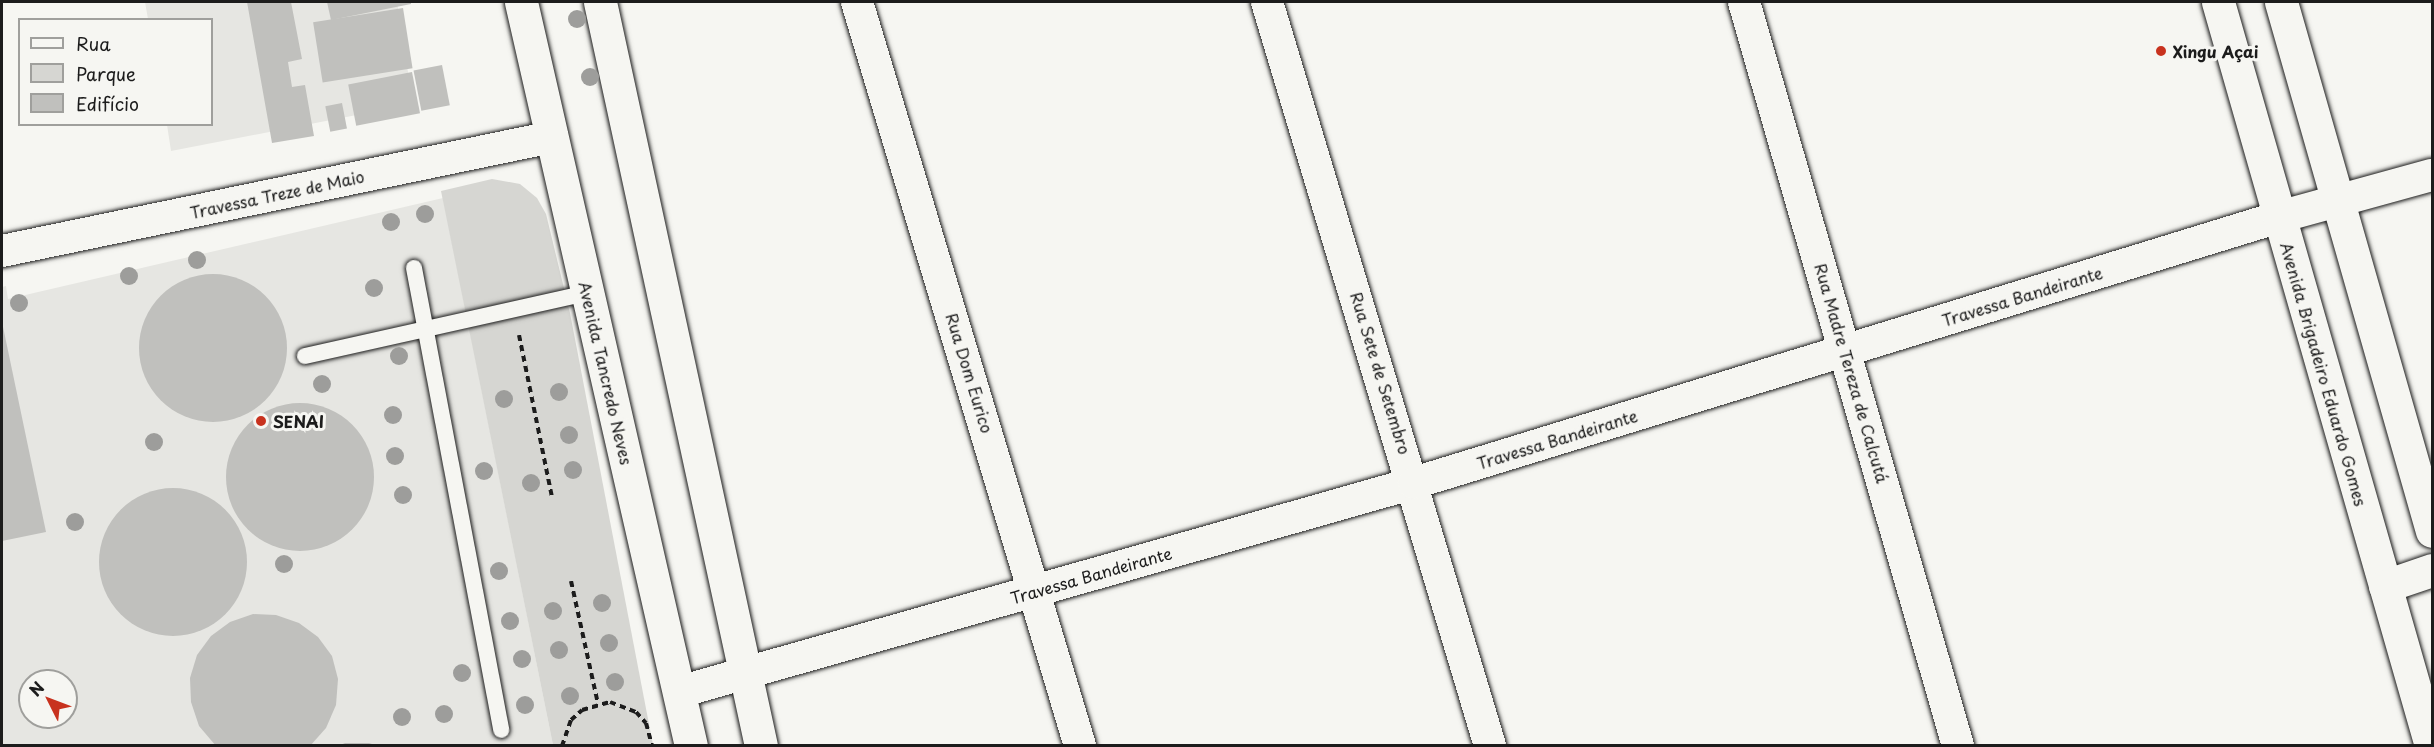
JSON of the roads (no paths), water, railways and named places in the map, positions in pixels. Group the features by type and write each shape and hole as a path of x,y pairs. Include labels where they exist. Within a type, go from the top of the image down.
{"street":[{"name":"Avenida Tancredo Neves","path":"521,2 691,746"},
{"path":"600,2 761,746"},
{"name":"Rua Dom Eurico","path":"857,2 1036,591 1080,746"},
{"name":"Rua Sete de Setembro","path":"1267,2 1414,483 1490,746"},
{"name":"Rua Madre Tereza de Calcutá","path":"1744,2 1958,746"},
{"name":"Avenida Brigadeiro Eduardo Gomes","path":"2218,2 2430,746"},
{"path":"2281,2 2433,531"},
{"name":"Travessa Treze de Maio","path":"2,251 552,137"},
{"name":"Travessa Bandeirante","path":"679,692 1414,483 2279,217 2433,175"},
{"path":"2385,586 2433,570"}],"lane":[{"path":"414,268 501,730"},
{"path":"305,356 588,293"}],"place":[{"name":"Xingu Açai","path":"2161,51"},
{"name":"SENAI","path":"261,421"}]}
